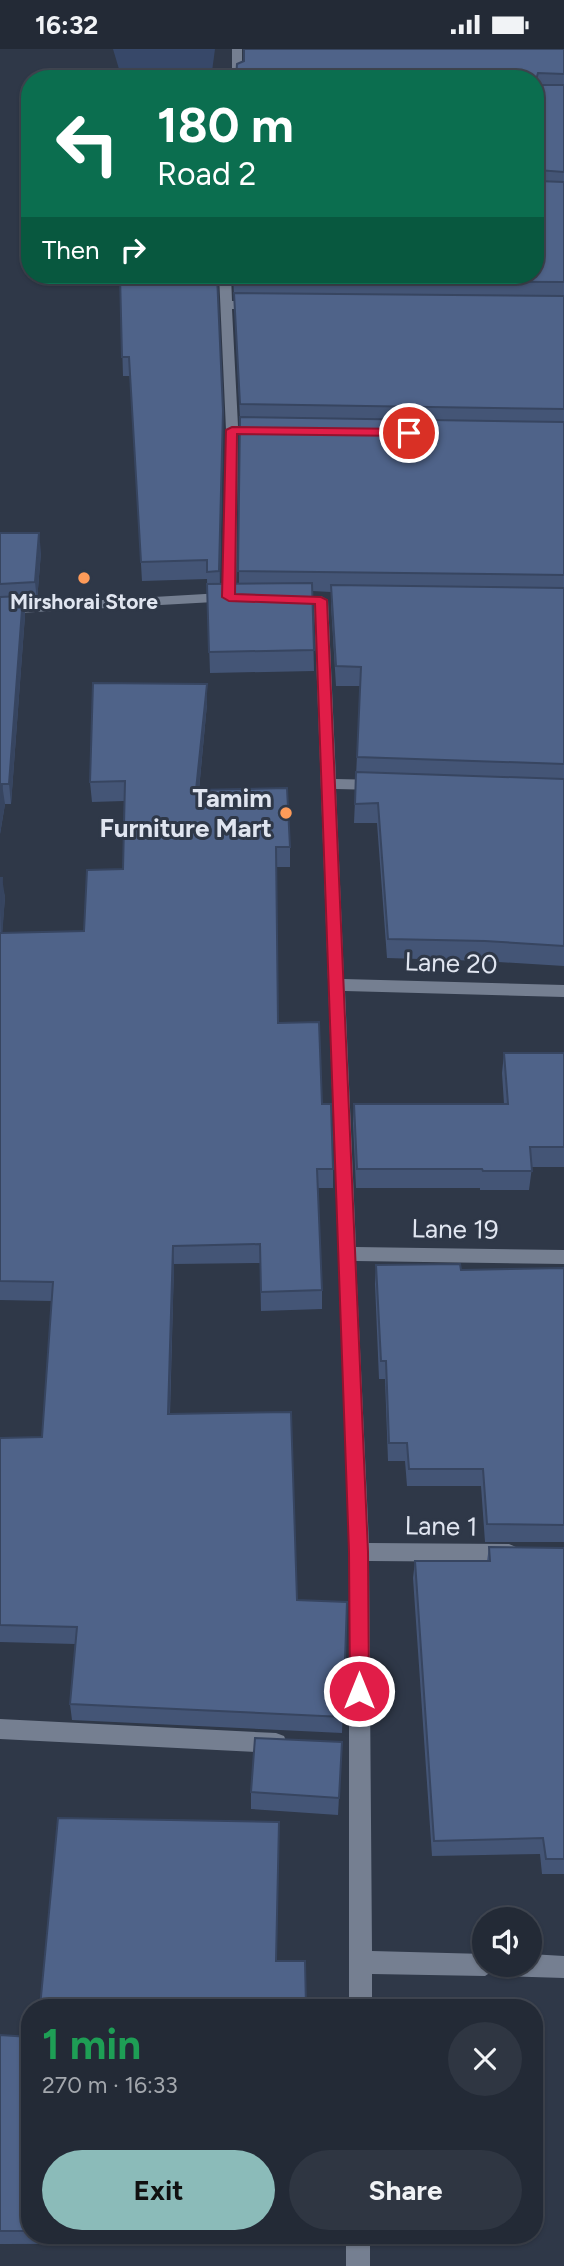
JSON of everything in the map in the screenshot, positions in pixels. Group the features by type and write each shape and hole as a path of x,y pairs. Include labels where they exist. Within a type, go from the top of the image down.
{"street":[{"path":"237,49 237,70"},
{"path":"0,610 235,598 232,430 225,284"},
{"path":"225,305 268,305"},
{"path":"232,430 280,431"},
{"path":"321,600 359,1552 352,1747 361,1999"},
{"path":"327,784 396,786"},
{"name":"Lane 20","path":"336,985 564,991"},
{"name":"Lane 19","path":"346,1254 564,1257"},
{"name":"Lane 1","path":"359,1552 523,1553"},
{"path":"0,1729 290,1744"},
{"path":"361,1962 472,1965"},
{"path":"542,1966 564,1967"},
{"path":"358,2244 358,2266"}],"shaded area":[{"path":"113,49 215,49 212,70 119,70"}],"building":[{"path":"244,49 564,49 564,74 544,73 544,70 237,70 237,64 244,61"},
{"path":"544,85 564,85 564,172 544,170"},
{"path":"544,181 564,182 564,282 544,282"},
{"path":"120,284 217,284 223,411 219,571 207,572 207,560 141,562 129,357 122,357"},
{"path":"234,293 564,296 564,409 240,404"},
{"path":"240,417 564,422 564,575 238,571"},
{"path":"0,533 39,533 35,582 0,584"},
{"path":"312,583 314,650 209,652 207,584"},
{"path":"331,585 564,588 564,764 357,757 361,667 336,666"},
{"path":"23,596 9,784 2,784 0,798 0,597"},
{"path":"93,683 207,684 196,790 287,788 290,847 276,847 278,1023 319,1022 322,1104 331,1104 333,1169 317,1169 322,1290 261,1292 260,1244 173,1246 168,1414 291,1412 297,1600 347,1602 343,1717 70,1704 77,1627 0,1625 0,1438 42,1437 53,1282 0,1281 0,933 84,931 87,870 123,869 125,781 90,782"},
{"path":"356,772 564,779 564,946 388,939 378,803 355,804"},
{"path":"504,1053 564,1053 564,1147 530,1147 532,1171 357,1169 354,1104 508,1104"},
{"path":"460,1264 461,1270 564,1268 564,1525 487,1524 483,1469 409,1469 407,1443 389,1443 386,1361 381,1361 376,1265"},
{"path":"489,1547 564,1548 564,1859 546,1859 543,1838 434,1841 415,1561 490,1561"},
{"path":"255,1738 342,1742 339,1798 251,1792"},
{"path":"58,1818 279,1822 276,1961 305,1961 306,1999 41,1999"},
{"path":"0,2035 21,2036 21,2231 0,2231"}],"place":[{"name":"Mirshorai Store","path":"84,578"},
{"name":"Tamim Furniture Mart","path":"286,813"}],"route":[{"path":"359,1691 359,1552 321,600 229,597 232,430 409,433"}]}
